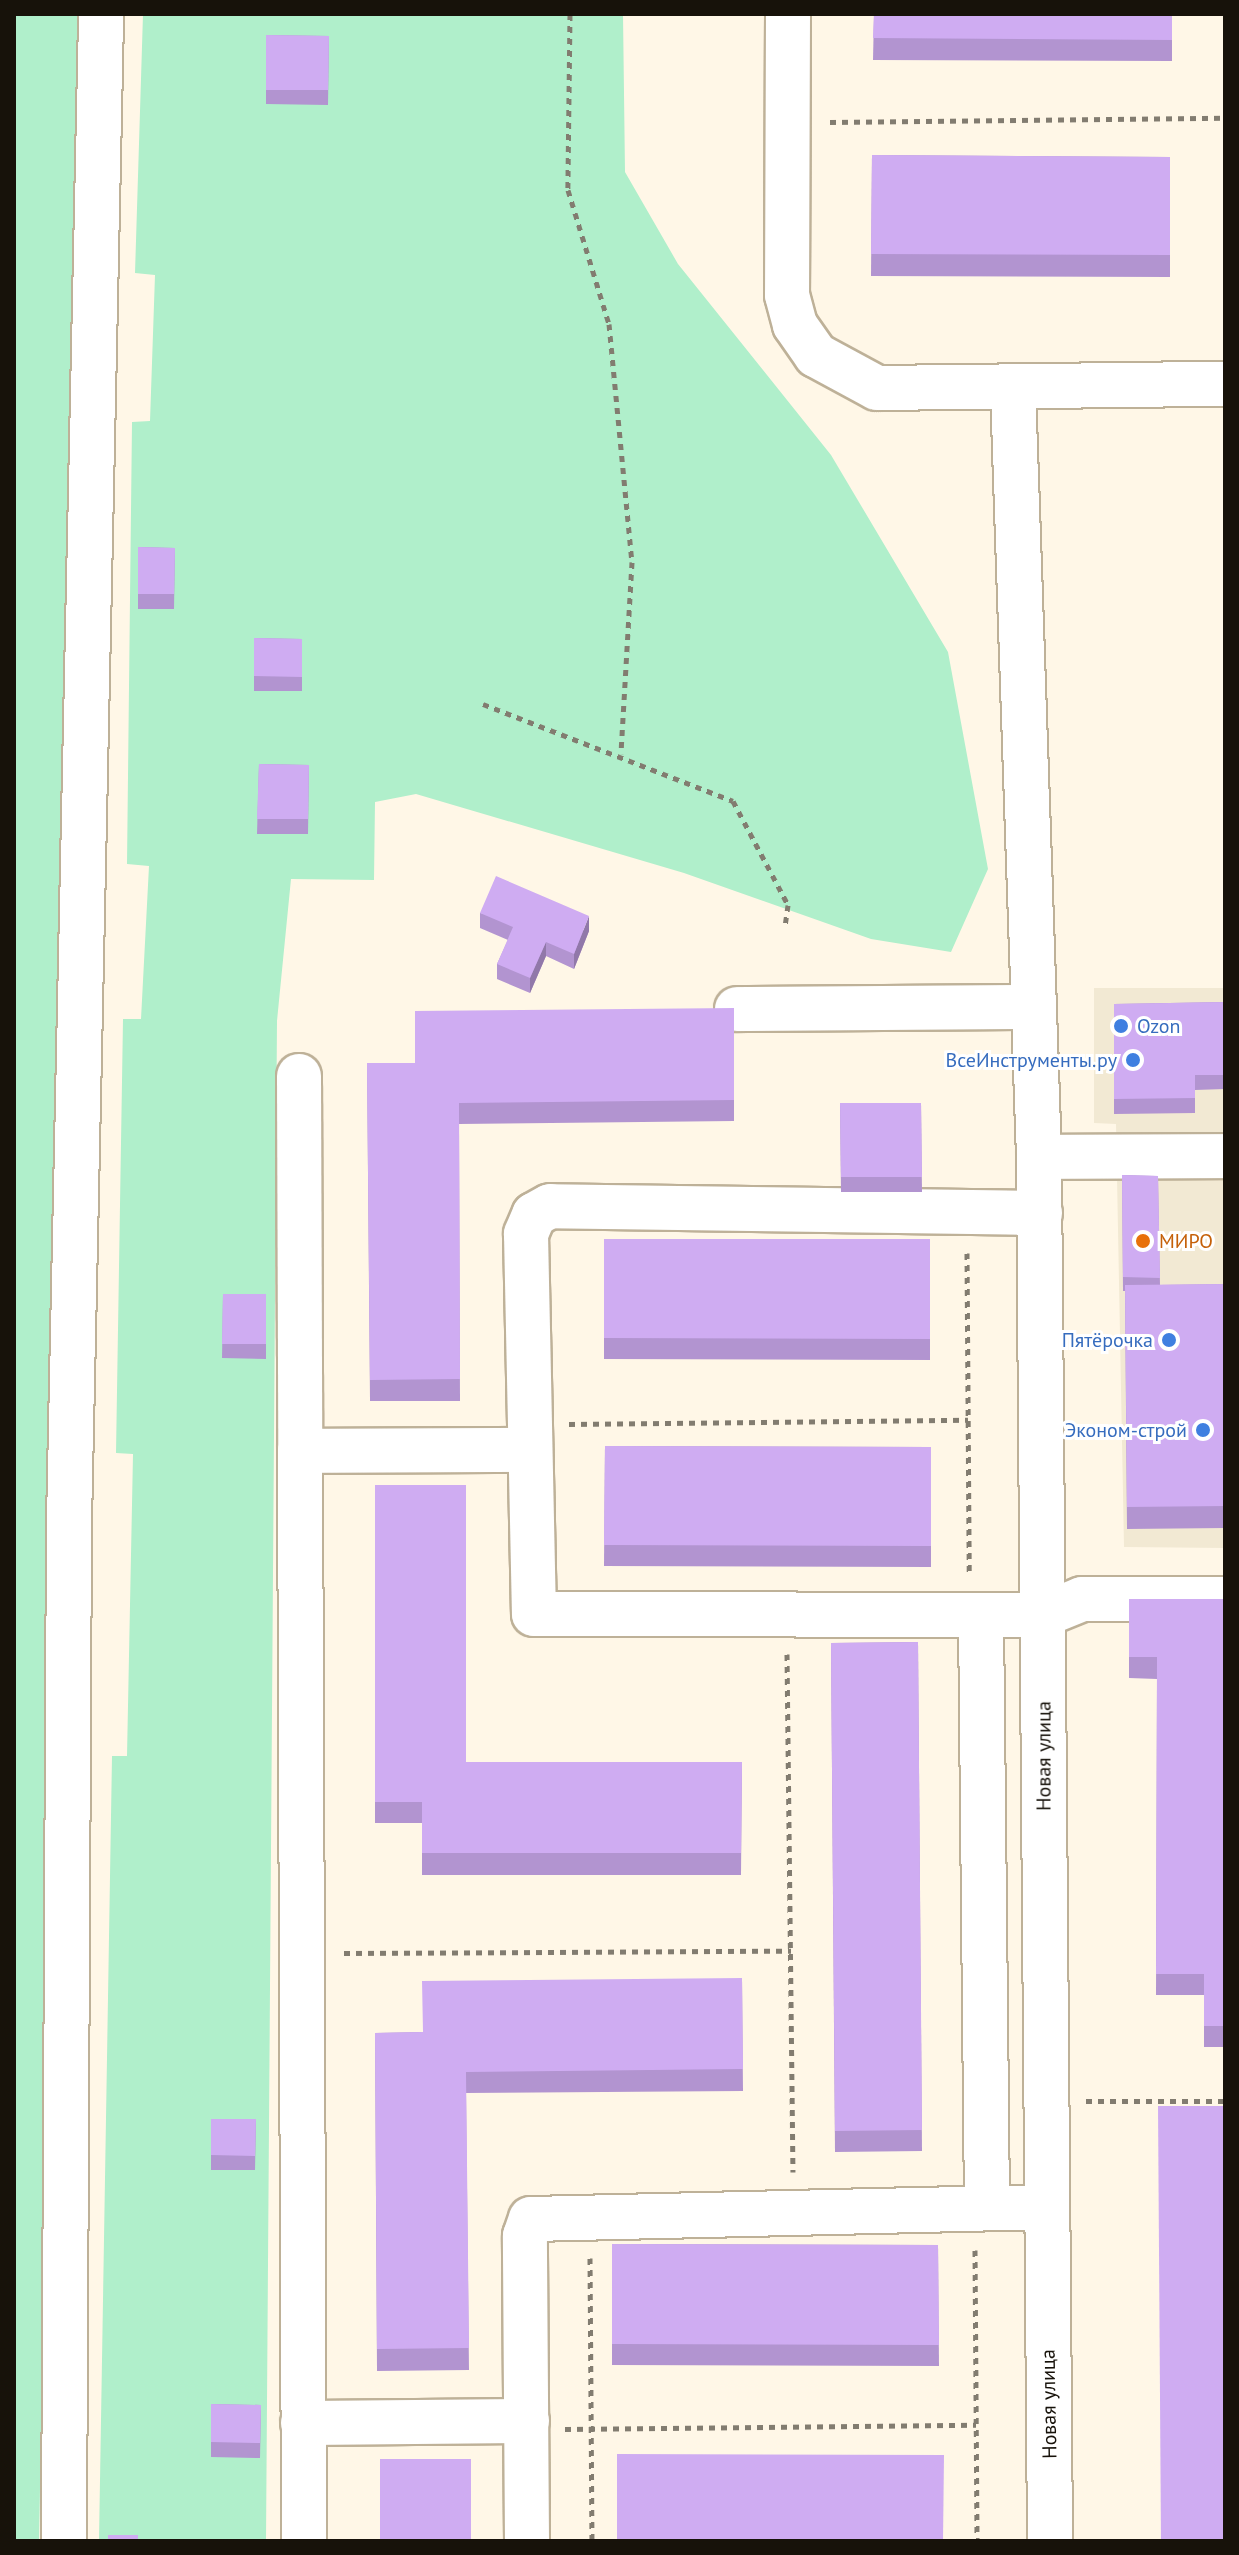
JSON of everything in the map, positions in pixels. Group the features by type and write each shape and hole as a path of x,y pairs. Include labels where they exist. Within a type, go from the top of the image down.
{"street":[{"path":"64,2541 69,1522 101,14"},
{"path":"788,14 787,295 795,325 816,355 877,388 1013,390 1225,384"},
{"name":"Новая улица","path":"1013,390 1029,1007 1040,1213 1050,2541"},
{"path":"737,1009 1029,1007"},
{"path":"299,1076 304,2541"},
{"path":"1039,1157 1225,1156"},
{"path":"1040,1213 550,1206 534,1215 526,1234 534,1614 787,1617 1043,1615 1082,1599 1225,1599"},
{"path":"300,1451 528,1437"},
{"path":"975,1615 981,2208"},
{"path":"527,2541 525,2236 531,2219 544,2213 1047,2207"},
{"path":"303,2423 526,2425"}],"path":[{"path":"570,14 568,190 609,324 632,562 621,754"},
{"path":"788,122 1225,118"},
{"path":"483,704 621,754 733,801 788,905 785,926"},
{"path":"967,1212 968,1420 975,1615"},
{"path":"528,1437 968,1420"},
{"path":"787,1617 794,2210"},
{"path":"302,1953 791,1951"},
{"path":"1047,2102 1225,2101"},
{"path":"977,2541 981,2208"},
{"path":"589,2212 592,2541"},
{"path":"526,2425 591,2429 976,2425"}],"shaded area":[{"path":"1094,988 1225,988 1225,1548 1124,1547 1116,1124 1094,1123"}],"green space":[{"path":"14,14 88,14 39,2541 14,2541"},
{"path":"143,14 623,14 625,172 678,264 831,455 948,652 988,869 951,952 871,939 684,873 416,794 375,802 374,880 291,879 277,1021 266,2541 99,2541 112,1756 127,1756 133,1454 116,1453 123,1019 141,1019 149,866 127,864 132,422 150,421 155,275 135,273"}],"building":[{"path":"874,14 1172,14 1172,40 873,38"},
{"path":"266,35 329,36 328,90 266,90"},
{"path":"872,155 1170,157 1170,255 871,254"},
{"path":"138,547 175,548 174,594 138,594"},
{"path":"254,638 302,639 302,677 254,676"},
{"path":"259,764 309,765 308,819 257,819"},
{"path":"496,876 589,916 574,954 546,942 530,978 497,964 513,927 480,913"},
{"path":"1225,1002 1225,1075 1195,1075 1195,1098 1114,1099 1114,1004"},
{"path":"734,1008 734,1100 459,1103 460,1379 370,1380 367,1063 415,1063 415,1011"},
{"path":"840,1103 921,1103 922,1177 841,1177"},
{"path":"1122,1175 1158,1176 1160,1278 1123,1277"},
{"path":"604,1239 930,1239 930,1339 604,1338"},
{"path":"1225,1284 1225,1506 1127,1507 1125,1285"},
{"path":"223,1294 266,1294 266,1344 222,1344"},
{"path":"605,1446 931,1447 931,1546 604,1545"},
{"path":"375,1485 466,1485 466,1762 742,1762 741,1853 422,1853 422,1802 375,1802"},
{"path":"1129,1599 1225,1599 1225,2026 1204,2026 1204,1974 1156,1974 1157,1657 1129,1657"},
{"path":"918,1642 922,2130 835,2131 831,1643"},
{"path":"742,1978 743,2069 466,2072 469,2348 377,2349 375,2033 423,2032 422,1981"},
{"path":"1158,2106 1225,2106 1225,2541 1161,2541"},
{"path":"211,2119 256,2119 255,2156 211,2155"},
{"path":"612,2244 938,2245 939,2345 612,2344"},
{"path":"211,2404 261,2405 260,2443 211,2442"},
{"path":"617,2454 944,2455 943,2541 617,2541"},
{"path":"380,2459 471,2459 471,2541 380,2541"},
{"path":"108,2535 138,2535 138,2541 108,2541"}],"place":[{"name":"Ozon","path":"1121,1026"},
{"name":"ВсеИнструменты.ру","path":"1133,1060"},
{"name":"МИРО","path":"1143,1241"},
{"name":"Пятёрочка","path":"1169,1340"},
{"name":"Эконом-строй","path":"1203,1430"}]}
